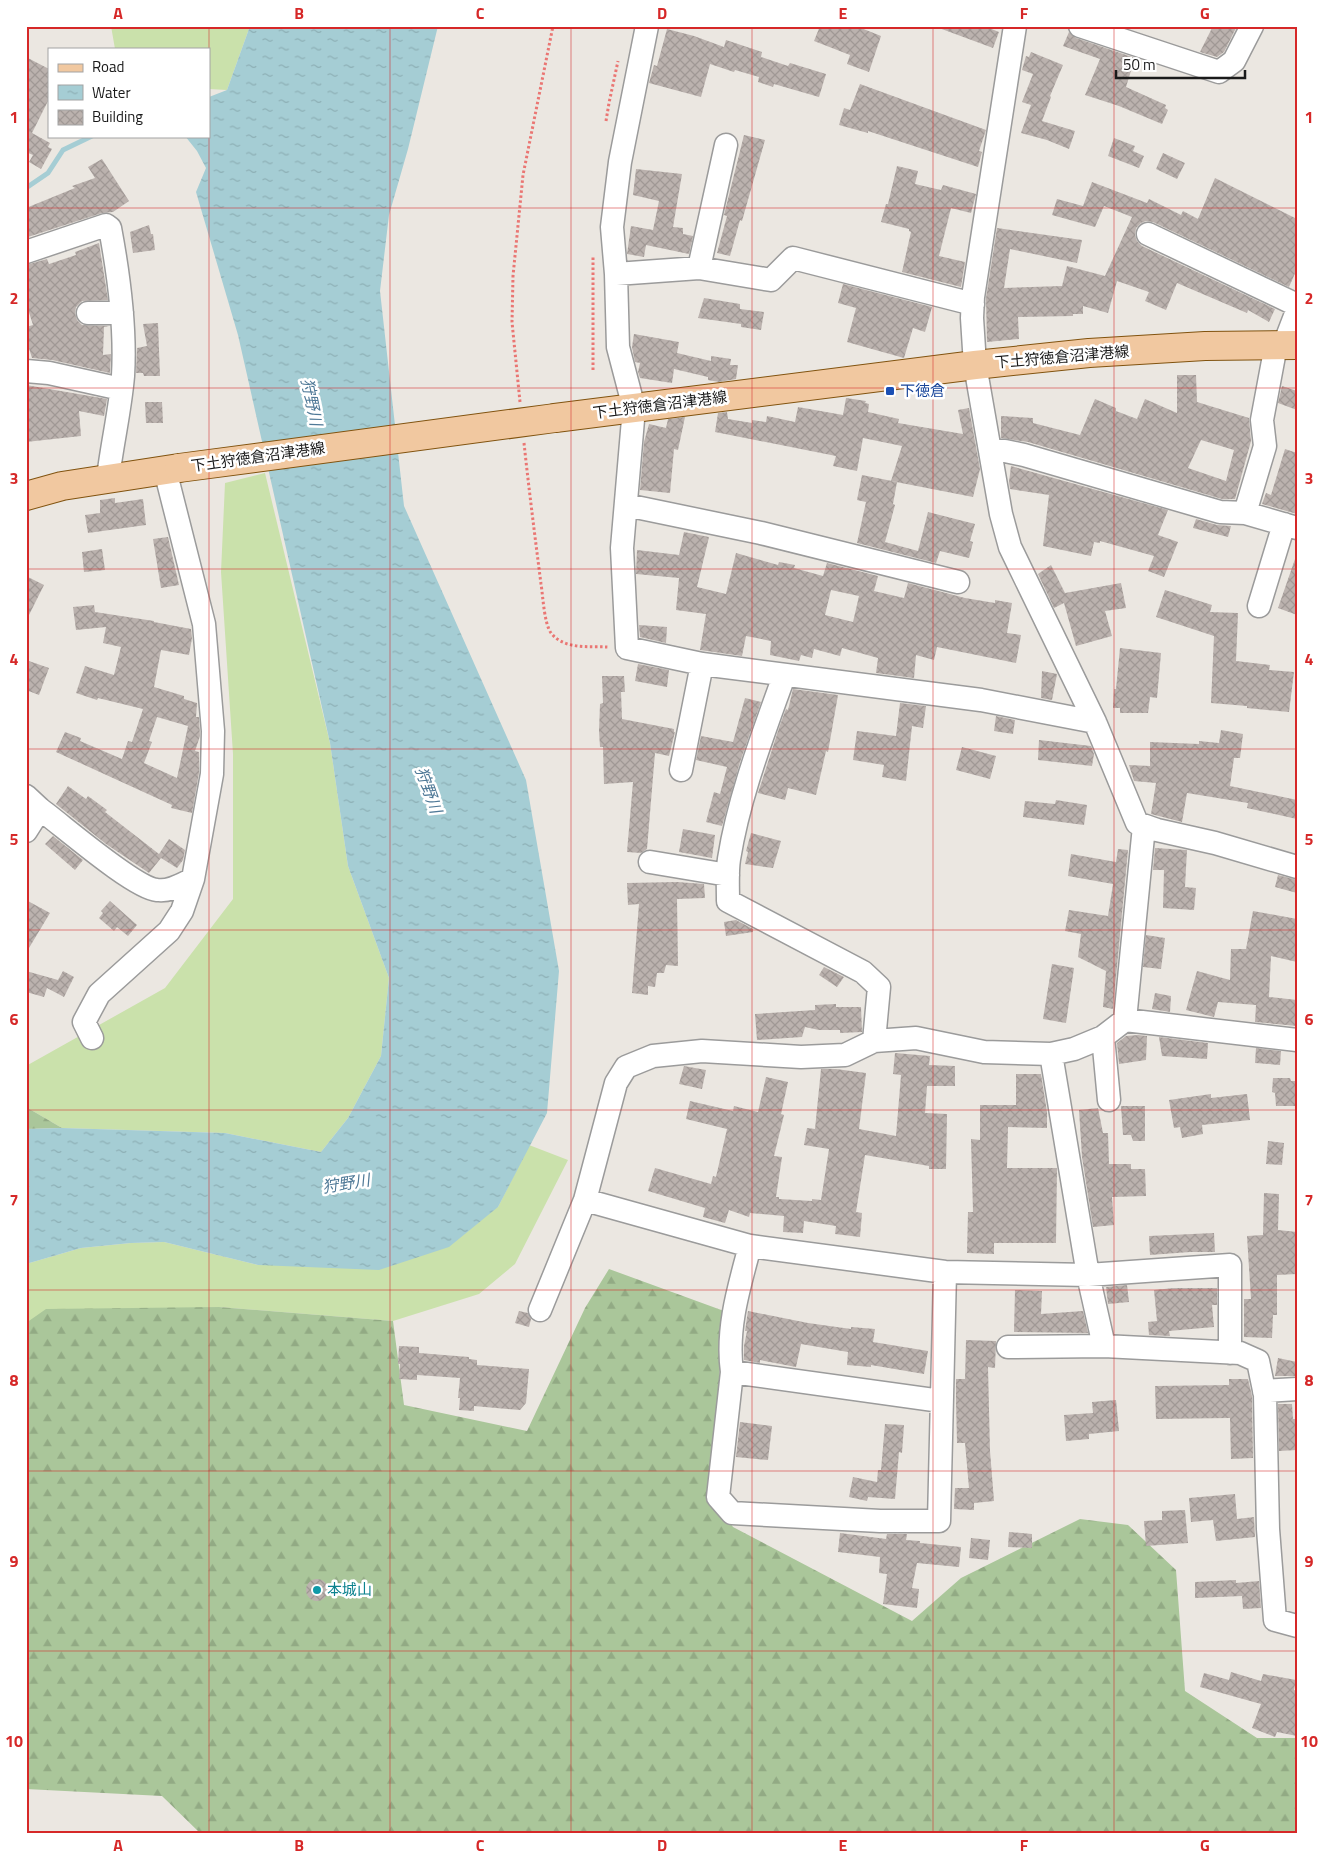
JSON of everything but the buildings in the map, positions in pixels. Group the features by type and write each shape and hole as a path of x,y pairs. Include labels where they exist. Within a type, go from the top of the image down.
{"main road":[{"name":"下土狩徳倉沼津港線","path":"26,496 62,486 172,469 975,365 1088,353 1205,346 1285,345"}],"street":[{"path":"647,26 620,162 612,227 616,274 618,347 634,408 622,548 627,648 702,664 981,700 1095,722"},
{"path":"1015,26 973,304 975,365 1001,514 1010,547 1095,722 1137,822 1144,826 1215,843 1297,867"},
{"path":"1080,26 1220,72 1234,61 1252,26"},
{"path":"699,268 726,145"},
{"path":"26,252 109,226 113,242 122,313 123,358 121,389 108,478"},
{"path":"1148,234 1297,305"},
{"path":"616,274 699,268 771,280 793,258 973,304"},
{"path":"1245,513 1265,446 1262,420 1297,311"},
{"path":"88,313 122,313"},
{"path":"26,371 49,373 121,389"},
{"path":"990,451 1006,451 1032,457 1220,512 1245,513 1290,526 1259,606"},
{"path":"92,1038 84,1022 99,994 168,931 182,911 193,878 212,774 213,731 204,624 172,469"},
{"path":"626,505 761,533 958,582"},
{"path":"681,770 702,664"},
{"path":"784,676 760,743 741,806 728,860 728,901 863,972 879,987 874,1041"},
{"path":"26,831 33,802 135,882 156,890 176,888 193,878"},
{"path":"1126,1020 1144,826"},
{"path":"650,862 728,874"},
{"path":"540,1310 585,1200 616,1083 626,1067 653,1056 702,1051 801,1057 845,1055 874,1041 916,1038 984,1052 1051,1054 1074,1049 1103,1037 1126,1020 1297,1040"},
{"path":"1103,1037 1109,1100"},
{"path":"1051,1054 1088,1275 1104,1346"},
{"path":"585,1200 750,1246 945,1272 1088,1275 1230,1265 1230,1353"},
{"path":"750,1246 734,1306 730,1358 732,1372 718,1497 732,1513 880,1521 939,1521 945,1272"},
{"path":"1008,1347 1104,1346 1240,1353 1258,1361 1264,1391 1268,1529 1275,1620 1297,1626"},
{"path":"732,1372 941,1401"},
{"path":"1264,1391 1297,1389"}],"path":[{"path":"521,408 512,322 513,276 523,175 553,26"},
{"path":"524,437 531,513 545,612 550,632 572,646 627,648"}],"green space":[{"path":"111,26 250,26 227,90 210,89 210,48 115,48"},
{"path":"265,473 330,743 348,866 389,978 381,1056 348,1118 321,1152 225,1133 62,1128 26,1107 26,1066 165,988 233,899 233,754 221,572 225,483"},
{"path":"26,1107 62,1128 26,1129"},
{"path":"529,1145 568,1160 515,1264 479,1294 393,1321 219,1307 26,1323 26,1264 81,1248 164,1242 258,1265 498,1207"},
{"path":"609,1269 724,1311 711,1496 733,1527 912,1621 961,1578 1080,1519 1128,1525 1176,1570 1185,1691 1257,1738 1297,1738 1297,1833 552,1833 537,1831 528,1833 200,1833 162,1796 26,1789 26,1323 46,1309 219,1307 393,1321 404,1405 527,1431 585,1308"}],"water":[{"name":"狩野川","path":"250,26 438,26 408,149 389,215 380,291 404,506 526,780 559,971 547,1113 498,1207 449,1247 379,1270 258,1265 164,1242 81,1248 26,1264 26,1129 62,1128 225,1133 321,1152 348,1118 381,1056 389,978 348,866 330,743 238,335 196,192 206,168 197,151 187,138 210,138 210,97 227,90"}],"waterway":[{"path":"26,188 48,173 63,150 88,138"}],"place":[{"name":"下徳倉","path":"890,391"},
{"name":"本城山","path":"317,1590"}]}
